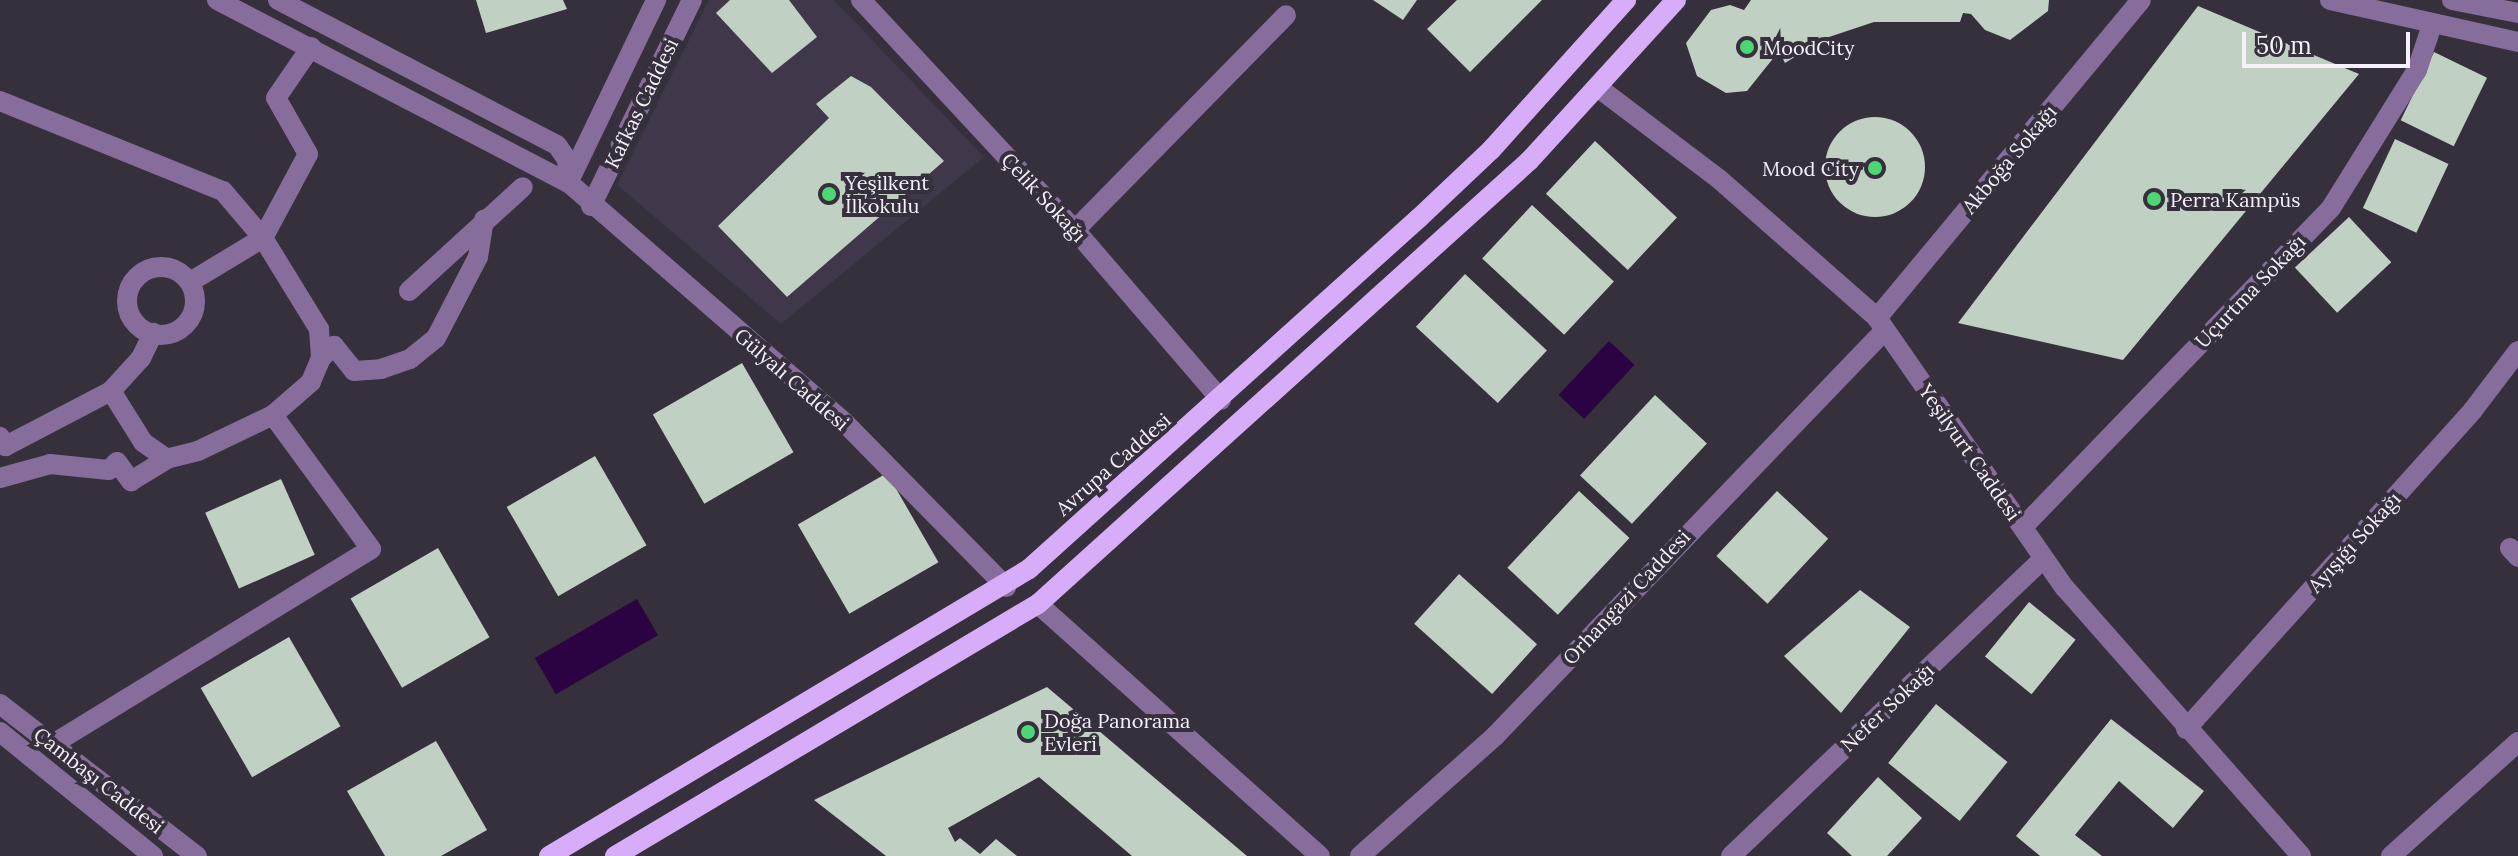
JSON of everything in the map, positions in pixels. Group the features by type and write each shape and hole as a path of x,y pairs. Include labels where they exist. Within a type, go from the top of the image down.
{"main road":[{"name":"Avrupa Caddesi","path":"549,856 1006,587 1221,400 1491,150 1626,0"},
{"path":"615,856 1038,604 1425,258 1600,89 1676,0"}],"street":[{"name":"Gülyalı Caddesi","path":"217,0 569,183 591,206 845,423 1006,587"},
{"name":"Gülyalı Caddesi","path":"278,0 557,145 567,160 569,183"},
{"name":"Kafkas Caddesi","path":"569,183 656,0"},
{"name":"Kafkas Caddesi","path":"591,206 692,0"},
{"name":"Çelik Sokağı","path":"861,0 1075,230 1221,400"},
{"name":"Akboğa Sokağı","path":"1881,324 2141,0"},
{"path":"2330,0 2518,42"},
{"path":"2452,0 2518,13"},
{"path":"1075,230 1286,15"},
{"name":"Uçurtma Sokağı","path":"2023,527 2331,208 2417,70 2432,25"},
{"path":"190,282 263,238 308,154 276,98 311,47"},
{"name":"Yeşilyurt Caddesi","path":"1600,89 1719,179 1881,324 2043,559 2186,729 2301,856"},
{"path":"0,101 223,191 263,238 319,329 321,358"},
{"path":"409,291 484,219 523,187"},
{"path":"0,478 50,464 109,470 117,462 131,481 167,459 198,451 273,415 311,382 321,358 334,346 354,371 381,369 410,359 436,338 478,257 484,219"},
{"path":"156,266 177,270 190,282 197,291 191,322 165,337 138,328 125,306 133,279 156,266"},
{"name":"Orhangazi Caddesi","path":"1360,856 1495,736 1881,324"},
{"path":"0,437 6,446 111,391 141,358 153,333"},
{"name":"Ayışığı Sokağı","path":"2186,729 2473,410 2518,351"},
{"path":"111,391 143,442 167,459"},
{"path":"53,744 371,549 273,415"},
{"name":"Nefer Sokağı","path":"1731,856 2043,559"},
{"path":"1038,604 1320,856"},
{"name":"Çambaşı Caddesi","path":"0,704 197,856"},
{"name":"Çambaşı Caddesi","path":"0,732 153,856"},
{"path":"2391,856 2518,742"}],"shaded area":[{"path":"709,0 834,0 984,157 781,324 617,185"},
{"path":"1609,341 1635,365 1584,419 1559,395"},
{"path":"637,599 658,635 556,694 535,658"}],"building":[{"path":"476,0 563,0 567,9 486,33"},
{"path":"730,0 789,0 817,37 772,73 716,13"},
{"path":"1373,0 1417,0 1403,20"},
{"path":"1457,0 1542,0 1470,72 1427,29"},
{"name":"MoodCity","path":"1751,0 2049,0 2048,11 2010,40 1985,30 1971,14 1963,13 1960,22 1874,22 1826,38 1785,63 1779,51 1747,91 1726,93 1697,76 1686,43 1711,10 1730,5 1744,10"},
{"name":"Perra Kampüs","path":"2198,6 2359,74 2123,360 1958,323"},
{"path":"2434,52 2487,78 2454,146 2401,120"},
{"name":"Yeşilkent İlkokulu","path":"851,76 871,87 944,161 787,297 718,226 829,118 816,104"},
{"name":"Mood City","path":"1875,117 1903,125 1917,139 1925,167 1917,195 1903,209 1875,217 1847,209 1833,195 1825,167 1833,139 1847,125"},
{"path":"2395,139 2448,164 2416,233 2363,208"},
{"path":"1595,141 1677,217 1628,270 1546,194"},
{"path":"1532,205 1614,281 1564,335 1482,258"},
{"path":"2349,217 2391,262 2337,313 2295,267"},
{"path":"1465,274 1547,350 1498,403 1416,327"},
{"path":"742,363 794,452 704,504 653,415"},
{"path":"1655,395 1707,443 1632,524 1580,475"},
{"path":"595,456 646,545 558,596 507,507"},
{"path":"887,473 938,562 849,614 798,524"},
{"path":"281,479 315,555 239,589 205,513"},
{"path":"1579,491 1629,538 1558,615 1507,568"},
{"path":"1777,491 1828,539 1767,604 1716,556"},
{"path":"438,548 489,637 402,688 351,598"},
{"path":"1459,574 1537,644 1492,694 1414,624"},
{"path":"1860,590 1910,627 1841,713 1784,656"},
{"path":"2029,602 2076,640 2032,694 1985,656"},
{"path":"289,637 341,726 252,777 201,688"},
{"name":"Doğa Panorama Evleri","path":"1047,687 1247,856 1132,856 1039,777 948,828 955,842 960,838 980,854 996,839 1017,856 886,856 814,800"},
{"path":"1936,704 2007,762 1960,821 1888,763"},
{"path":"2111,719 2204,791 2173,828 2119,781 2075,835 2102,856 2040,856 2016,836"},
{"path":"436,741 487,830 441,856 385,856 347,791"},
{"path":"1878,777 1922,818 1887,856 1852,856 1827,833"}],"place":[{"name":"MoodCity","path":"1747,47"},
{"name":"Mood City","path":"1875,168"},
{"name":"Yeşilkent İlkokulu","path":"829,194"},
{"name":"Perra Kampüs","path":"2154,199"},
{"name":"Doğa Panorama Evleri","path":"1028,732"}]}
